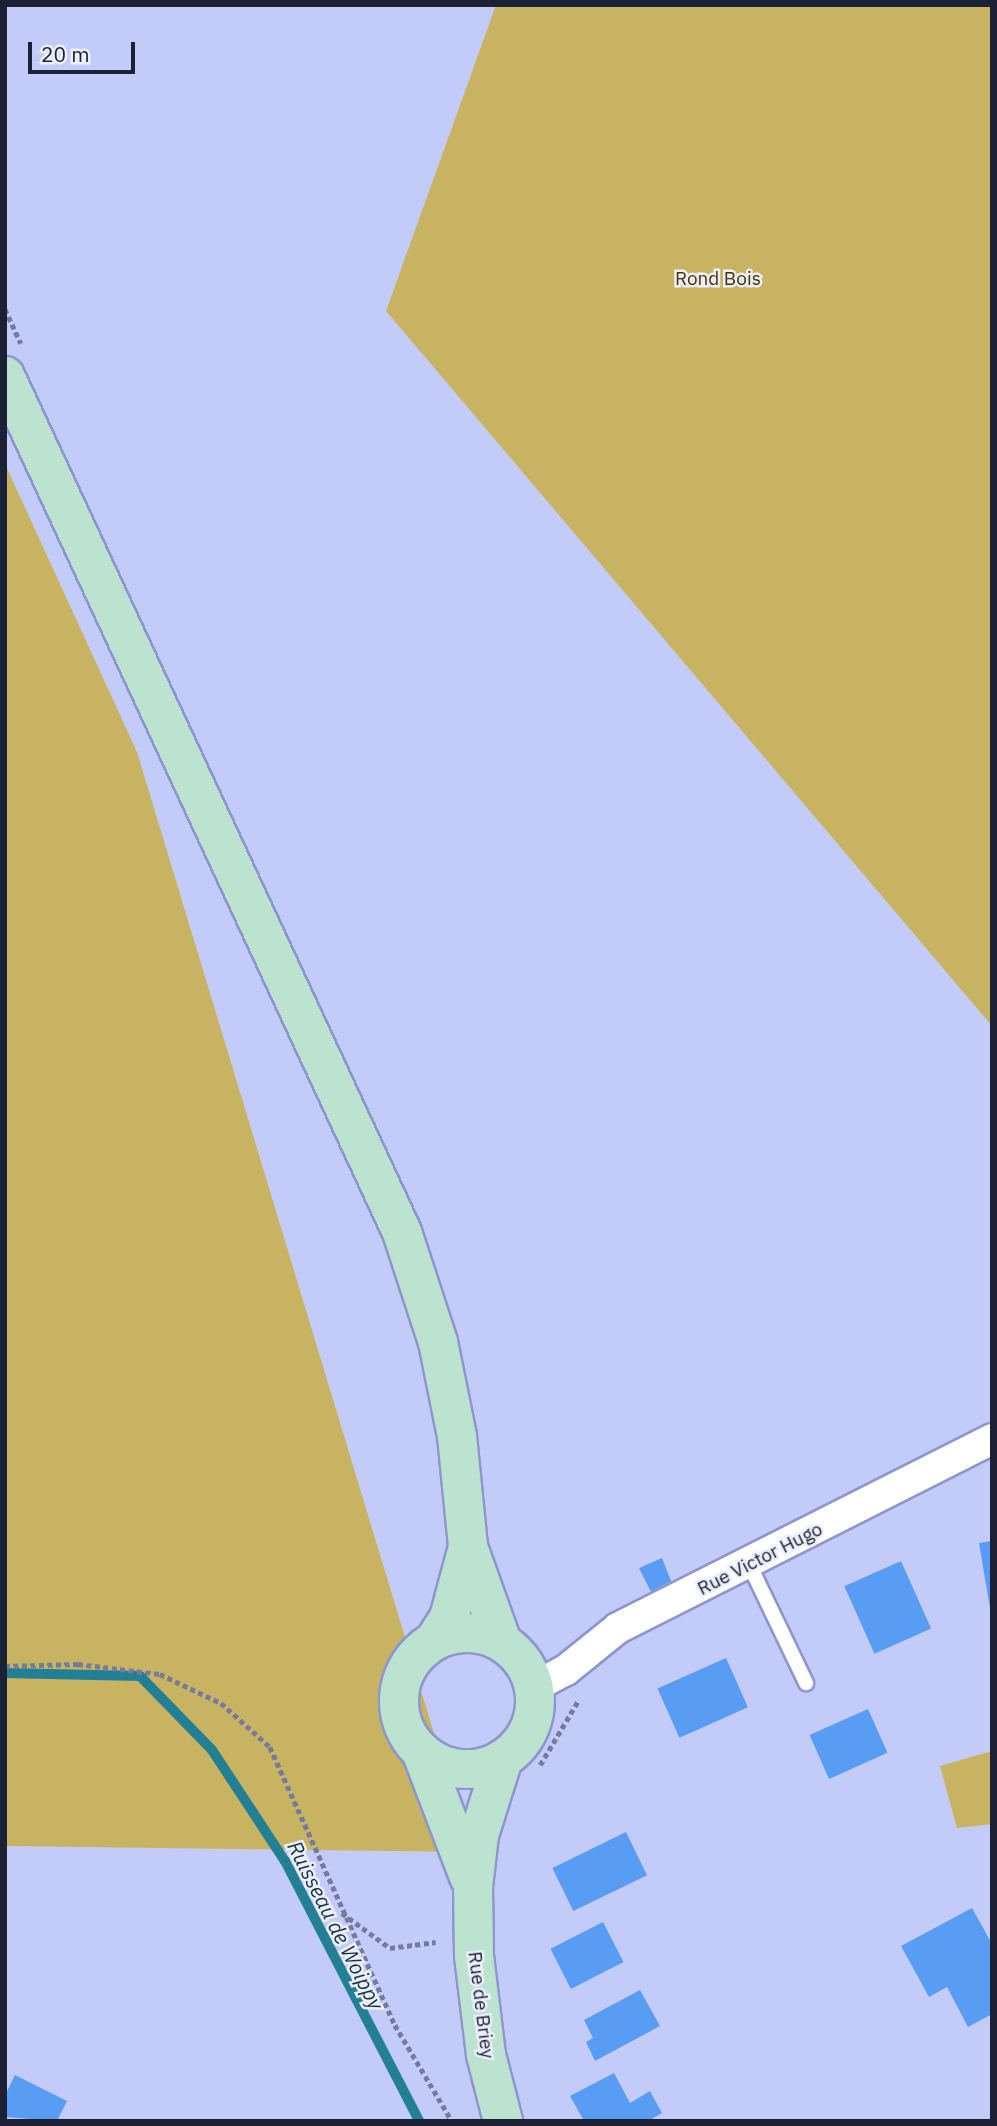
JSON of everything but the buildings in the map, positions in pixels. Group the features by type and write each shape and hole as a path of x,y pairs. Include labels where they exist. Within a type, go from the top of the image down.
{"street":[{"path":"5,376 402,1232 438,1342 457,1436 468,1547 502,1642"},
{"name":"Rue Victor Hugo","path":"534,1687 566,1670 618,1629 750,1566 992,1439"},
{"path":"434,1641 480,1634 502,1642 516,1654 534,1687 530,1728 503,1759 461,1769 421,1751 400,1714 399,1693 405,1672 434,1641 449,1618 468,1547"},
{"name":"Rue de Briey","path":"421,1751 473,1905"},
{"name":"Rue de Briey","path":"503,1759 479,1835 473,1905 486,2055 503,2121"}],"lane":[{"path":"750,1566 806,1683"}],"path":[{"path":"5,1666 78,1664 160,1674 221,1703 270,1747 342,1913 395,2025 452,2121"},
{"path":"342,1913 390,1948 436,1942 473,1905"}],"green space":[{"name":"Rond Bois","path":"496,5 992,5 992,1026 386,311"},
{"path":"5,464 137,752 470,1852 5,1846"},
{"path":"992,1751 992,1824 957,1828 940,1766"}],"waterway":[{"name":"Ruisseau de Woippy","path":"5,1673 140,1676 212,1750 285,1861 419,2121"}]}
